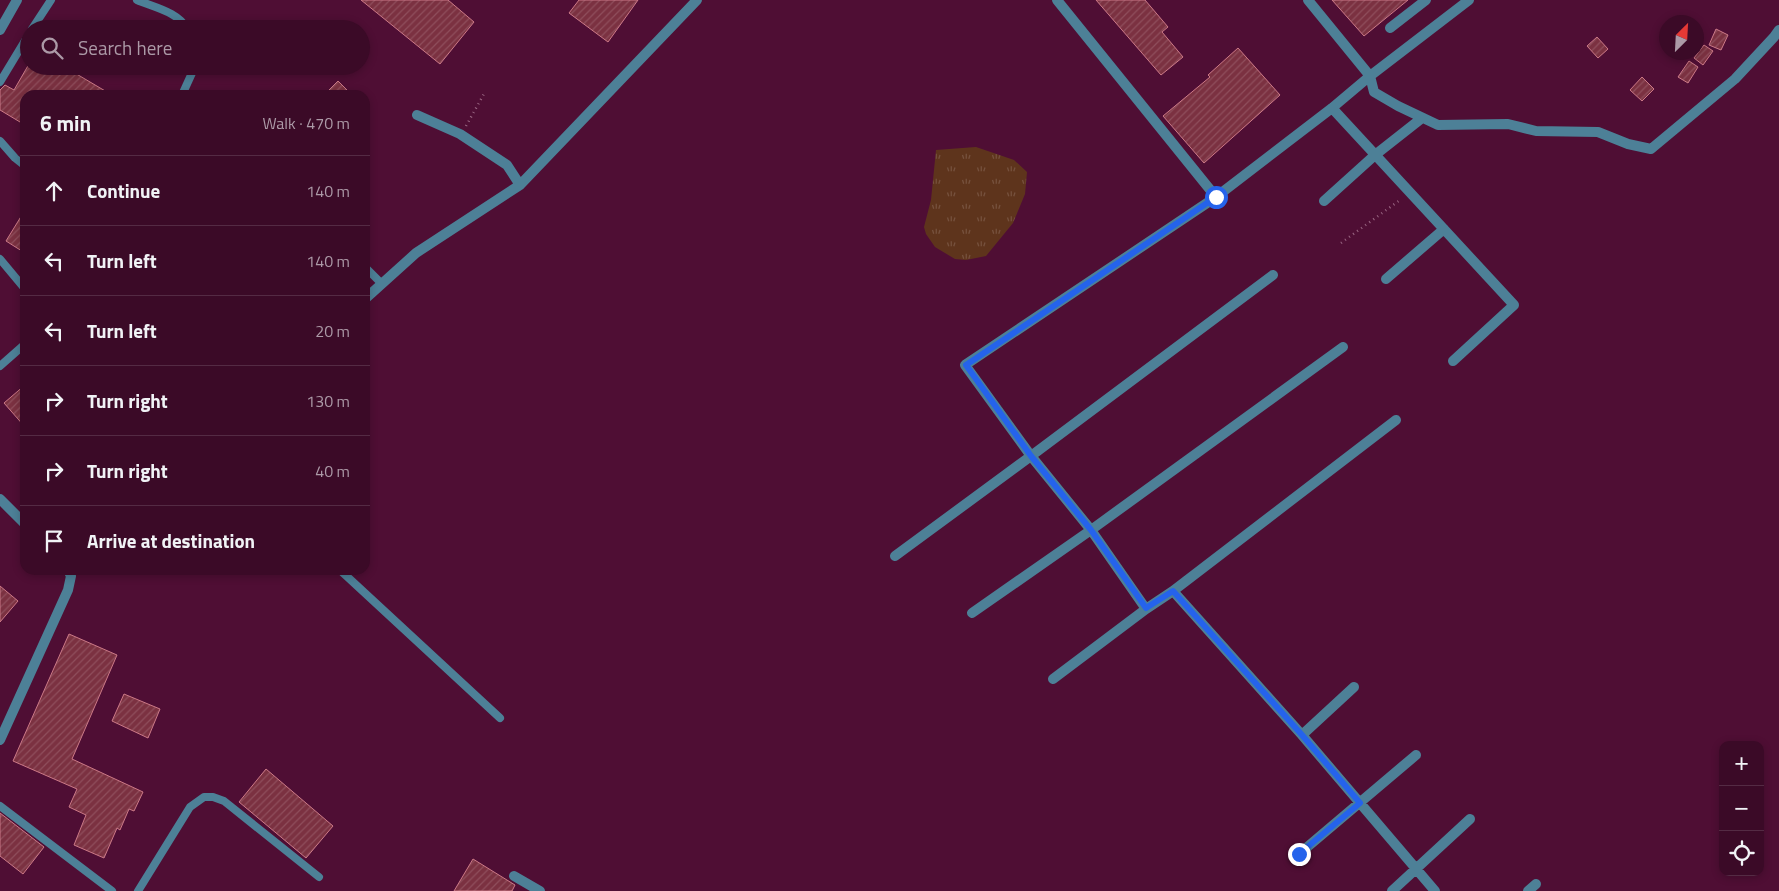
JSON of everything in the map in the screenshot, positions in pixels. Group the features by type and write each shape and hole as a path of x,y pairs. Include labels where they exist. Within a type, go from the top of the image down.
{"street":[{"path":"0,30 17,0"},
{"path":"370,295 416,254 520,185 697,0"},
{"path":"1057,0 1216,197"},
{"path":"1308,0 1370,76 1374,92 1422,118 1438,124 1508,124 1536,131 1598,132 1628,144 1651,149 1735,79 1774,38 1779,30"},
{"path":"1390,28 1426,0"},
{"path":"1146,608 1091,530 1031,456 966,365 1216,197 1470,0"},
{"path":"1332,108 1514,304 1453,361"},
{"path":"417,115 462,135 507,165 520,185"},
{"path":"1324,201 1375,155 1422,118"},
{"path":"1386,279 1444,230"},
{"path":"895,556 1273,275"},
{"path":"972,613 1091,530 1343,347"},
{"path":"1053,679 1146,608 1173,591 1396,420"},
{"path":"0,499 20,519"},
{"path":"0,740 68,590 72,575"},
{"path":"1173,591 1302,735 1435,891"},
{"path":"1302,735 1354,687"},
{"path":"1299,854 1416,755"},
{"path":"1392,891 1470,818"},
{"path":"514,876 540,891"}],"lane":[{"path":"38,20 51,0"},
{"path":"137,0 169,13 181,20"},
{"path":"0,82 20,49"},
{"path":"184,90 191,75"},
{"path":"0,141 20,162"},
{"path":"0,259 20,283"},
{"path":"370,271 382,284"},
{"path":"0,366 20,348"},
{"path":"345,575 500,718"},
{"path":"138,891 190,807 204,797 213,797 224,801 319,877"},
{"path":"0,806 112,891"}],"path":[{"path":"462,135 485,92"},
{"path":"1341,243 1410,193"}],"green space":[{"path":"976,147 1014,160 1027,172 1025,194 1013,223 986,256 966,260 955,259 935,247 926,234 924,227 931,200 936,150"}],"building":[{"path":"361,0 448,0 474,22 440,64"},
{"path":"579,0 638,0 608,42 569,13"},
{"path":"1096,0 1145,0 1168,27 1162,32 1183,57 1161,75"},
{"path":"1332,0 1408,0 1364,36"},
{"path":"1716,29 1728,35 1721,50 1709,45"},
{"path":"1597,37 1608,49 1598,58 1587,46"},
{"path":"1704,45 1713,51 1703,65 1697,60 1704,60"},
{"path":"1238,48 1280,95 1204,163 1163,116 1210,77 1208,75"},
{"path":"1689,61 1698,67 1688,83 1678,77"},
{"path":"23,75 78,75 104,90 20,90 20,122 0,110 0,90 5,85 14,90"},
{"path":"1642,77 1654,89 1642,101 1630,90"},
{"path":"338,81 347,90 329,90"},
{"path":"20,218 20,250 6,241"},
{"path":"20,389 20,421 4,403"},
{"path":"0,586 18,601 0,622"},
{"path":"69,634 117,655 72,759 143,792 134,811 129,809 120,830 117,828 104,858 74,845 86,815 69,807 77,789 13,761"},
{"path":"124,694 160,709 148,738 112,721"},
{"path":"266,769 333,826 306,858 239,802"},
{"path":"0,813 44,847 23,874 0,856"},
{"path":"473,859 515,885 512,891 454,891"}],"route":[{"path":"1216,197 966,365 1031,456 1091,530 1146,608 1173,591 1360,803 1299,854"}]}
